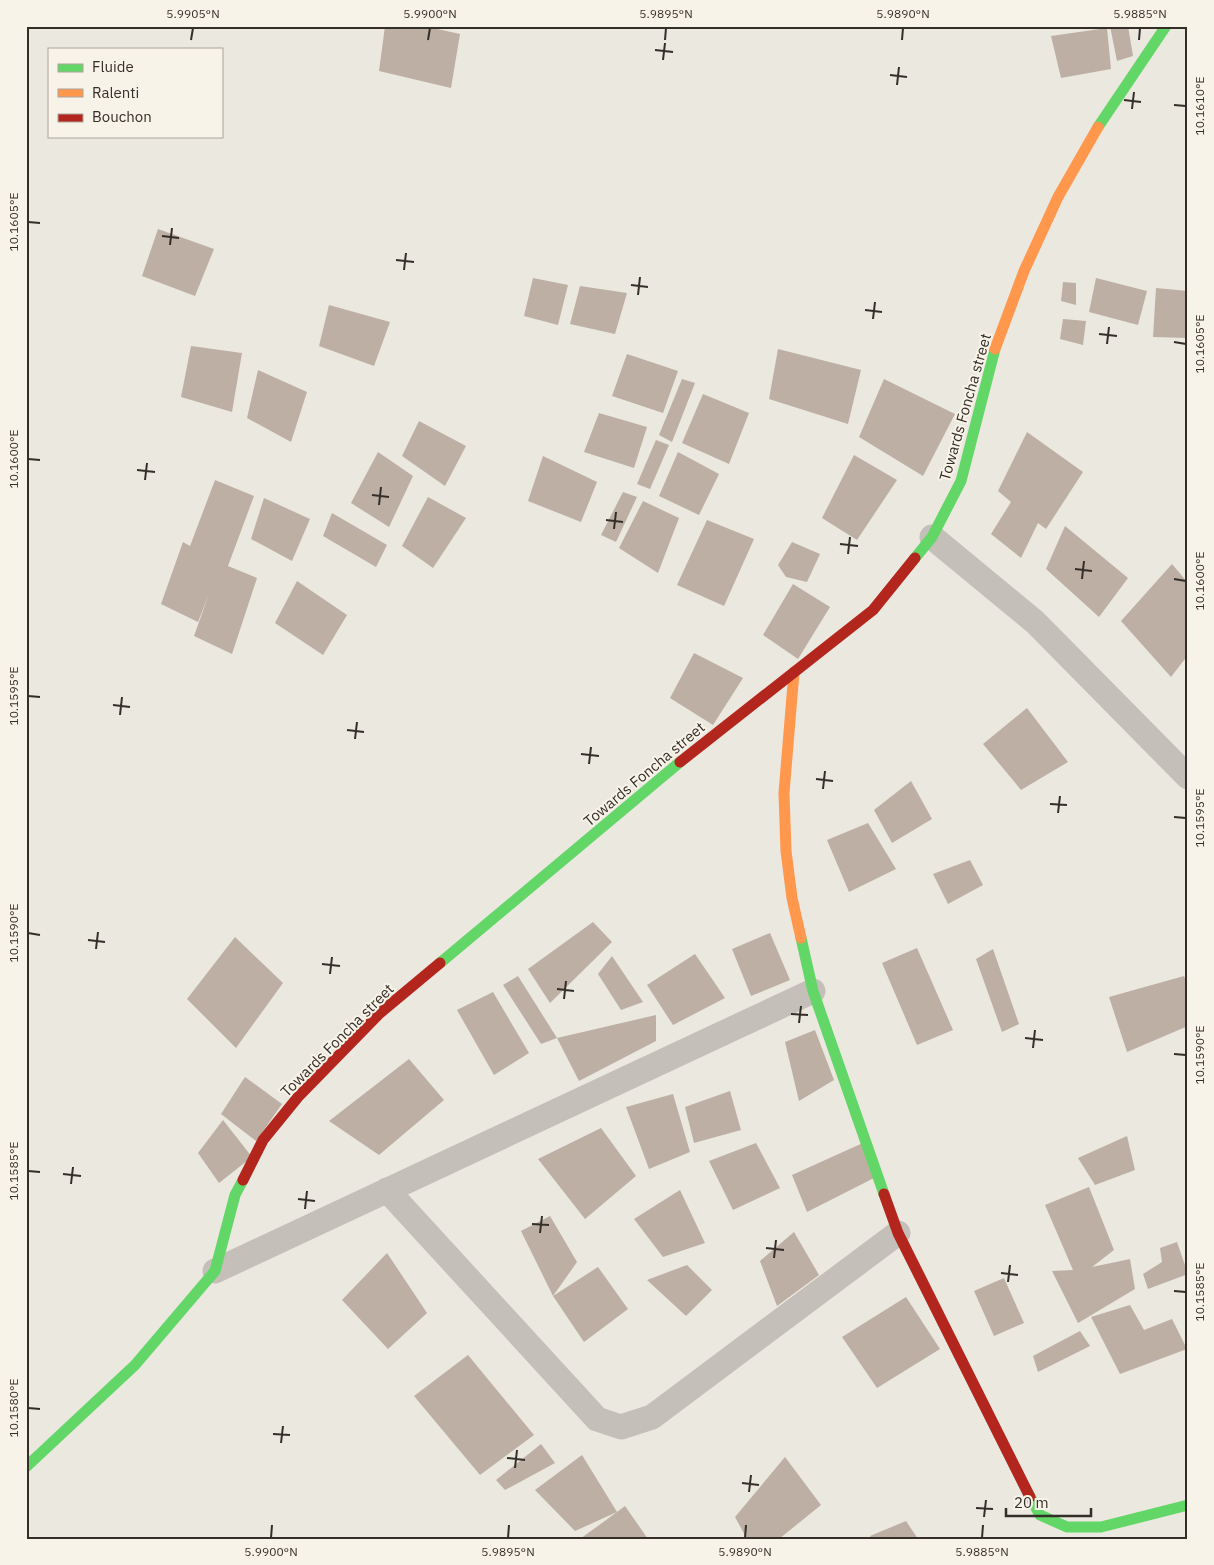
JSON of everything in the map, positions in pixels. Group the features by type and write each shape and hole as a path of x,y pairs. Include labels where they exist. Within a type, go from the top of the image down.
{"street":[{"name":"Towards Foncha street","path":"26,1467 135,1366 215,1271 235,1195 263,1140 298,1097 380,1013 678,764 873,610 932,537 962,481 996,347 1024,270 1054,205 1102,122 1166,26"},
{"path":"932,537 1035,622 1188,777"},
{"path":"794,672 784,793 786,851 792,898 812,991 898,1233 1021,1482 1040,1515 1066,1528 1101,1527 1188,1504"},
{"path":"215,1271 812,991"},
{"path":"387,1190 597,1419 621,1427 652,1418 898,1233"}],"building":[{"path":"385,26 424,26 460,34 451,88 379,71"},
{"path":"1110,26 1128,26 1133,56 1117,61"},
{"path":"1107,28 1111,69 1061,78 1051,36"},
{"path":"158,229 214,249 195,296 142,276"},
{"path":"533,278 568,285 558,325 524,316"},
{"path":"1096,278 1147,291 1138,325 1089,312"},
{"path":"1063,282 1076,283 1076,305 1061,301"},
{"path":"580,286 627,293 615,334 570,324"},
{"path":"1156,288 1188,291 1188,338 1153,337"},
{"path":"329,305 390,322 374,366 319,346"},
{"path":"1063,319 1086,321 1083,345 1060,339"},
{"path":"191,346 242,353 232,412 181,397"},
{"path":"778,349 861,370 848,424 769,399"},
{"path":"627,354 678,371 663,413 612,396"},
{"path":"258,370 307,392 291,442 247,418"},
{"path":"682,379 695,383 672,442 659,435"},
{"path":"884,379 955,414 923,476 859,437"},
{"path":"703,394 749,413 729,464 682,443"},
{"path":"599,413 647,427 634,468 584,452"},
{"path":"419,421 466,446 445,486 402,456"},
{"path":"1027,432 1083,472 1046,529 1038,523 1021,558 991,534 1011,502 998,491"},
{"path":"656,440 669,445 650,489 637,484"},
{"path":"378,452 413,476 389,527 351,503"},
{"path":"678,452 719,474 699,515 659,496"},
{"path":"854,455 897,480 857,540 822,518"},
{"path":"543,456 597,482 581,522 528,501"},
{"path":"215,480 254,496 228,566 257,578 232,654 194,636 209,594 198,622 161,604 183,542 190,546"},
{"path":"623,492 637,497 616,542 601,535"},
{"path":"428,497 466,518 433,568 402,546"},
{"path":"264,498 310,519 292,561 251,539"},
{"path":"643,501 679,518 658,573 619,548"},
{"path":"332,513 387,545 376,567 323,536"},
{"path":"707,520 754,539 724,606 677,585"},
{"path":"1065,526 1128,578 1099,617 1046,569"},
{"path":"792,542 820,554 807,582 786,577 778,565"},
{"path":"1172,564 1188,583 1188,655 1171,677 1121,621"},
{"path":"297,581 347,615 323,655 275,623"},
{"path":"793,584 830,607 798,659 763,635"},
{"path":"694,653 743,678 713,725 670,698"},
{"path":"1027,708 1068,762 1021,790 983,744"},
{"path":"911,781 932,819 892,843 874,810"},
{"path":"868,823 896,869 849,892 827,840"},
{"path":"970,860 983,885 948,904 933,874"},
{"path":"593,922 612,942 550,1003 528,969"},
{"path":"770,933 790,980 751,996 732,949"},
{"path":"235,937 283,983 236,1048 187,999"},
{"path":"917,948 953,1030 917,1045 882,963"},
{"path":"993,949 1019,1024 1002,1032 976,959"},
{"path":"695,954 725,998 673,1025 647,985"},
{"path":"612,956 643,1002 621,1010 598,974"},
{"path":"518,976 557,1038 541,1044 503,985"},
{"path":"1184,976 1188,985 1188,1026 1127,1052 1109,997"},
{"path":"493,992 529,1053 494,1075 457,1010"},
{"path":"656,1015 656,1041 579,1081 557,1038"},
{"path":"815,1030 834,1080 799,1101 785,1042"},
{"path":"409,1059 444,1100 379,1155 329,1121"},
{"path":"245,1077 282,1104 256,1141 221,1114"},
{"path":"730,1091 741,1130 694,1143 685,1107"},
{"path":"673,1094 690,1152 649,1169 626,1107"},
{"path":"223,1120 252,1157 219,1183 198,1153"},
{"path":"601,1128 636,1176 585,1219 538,1159"},
{"path":"1127,1136 1135,1170 1095,1185 1078,1158"},
{"path":"865,1142 878,1176 807,1212 792,1175"},
{"path":"756,1143 780,1188 733,1210 709,1161"},
{"path":"1089,1187 1114,1250 1092,1267 1130,1259 1135,1289 1078,1323 1052,1271 1073,1270 1045,1205"},
{"path":"680,1190 705,1243 663,1257 634,1219"},
{"path":"550,1216 577,1262 553,1296 521,1231"},
{"path":"794,1232 819,1275 777,1306 760,1261"},
{"path":"1177,1242 1188,1274 1148,1289 1143,1274 1162,1262 1160,1248"},
{"path":"387,1253 427,1313 388,1349 342,1300"},
{"path":"687,1265 712,1290 686,1316 647,1280"},
{"path":"598,1267 628,1309 584,1342 553,1296"},
{"path":"1004,1278 1024,1323 994,1336 974,1291"},
{"path":"906,1297 940,1349 877,1388 842,1337"},
{"path":"1130,1305 1144,1330 1172,1319 1187,1349 1120,1374 1091,1317"},
{"path":"1080,1331 1090,1346 1038,1372 1033,1356"},
{"path":"468,1355 534,1435 480,1475 414,1396"},
{"path":"541,1444 555,1463 505,1490 496,1480"},
{"path":"582,1455 617,1512 575,1531 535,1490"},
{"path":"785,1457 821,1505 779,1539 747,1539 735,1517"},
{"path":"625,1506 648,1539 580,1539 617,1512"},
{"path":"906,1521 918,1539 872,1539 870,1536"}],"traffic: fast":[{"path":"1098,127 1166,26"},
{"path":"915,558 932,537 961,481 995,349"},
{"path":"440,963 680,762"},
{"path":"801,938 813,991 884,1194"},
{"path":"26,1467 135,1365 215,1271 235,1195 243,1180"},
{"path":"1030,1497 1040,1515 1067,1527 1101,1527 1188,1505"}],"traffic: slow":[{"path":"995,349 1024,271 1058,197 1098,127"},
{"path":"794,672 784,793 786,851 792,898 801,938"}],"traffic: jam":[{"path":"680,762 873,610 915,558"},
{"path":"243,1180 263,1140 298,1097 380,1013 440,963"},
{"path":"884,1194 898,1233 1030,1497"}]}
